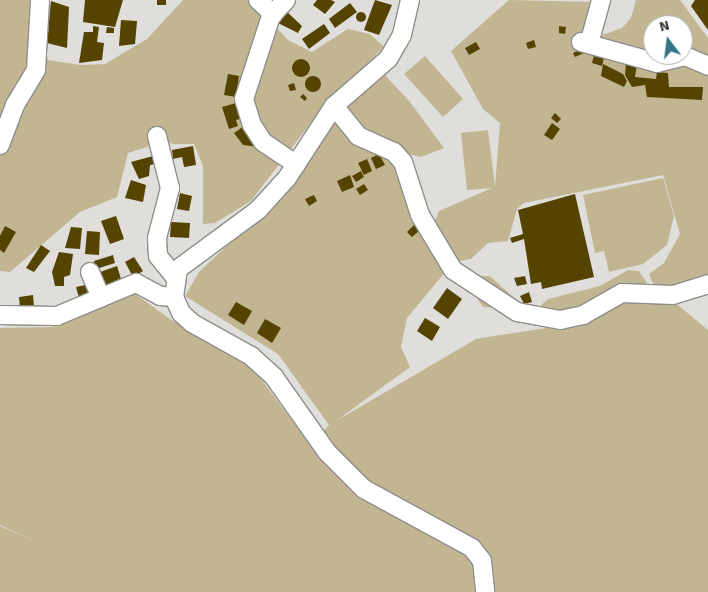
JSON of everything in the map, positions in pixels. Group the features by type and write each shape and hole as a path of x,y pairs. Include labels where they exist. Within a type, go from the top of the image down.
{"street":[{"path":"0,145 15,105 36,70 40,0"},
{"path":"258,0 273,14"},
{"path":"286,0 273,14 244,99 252,125 263,142 296,164"},
{"path":"410,0 402,36 388,59 334,106 296,164 258,210 196,253 175,277 174,297 181,313 192,323 244,351 274,377 327,452 364,489 472,548 482,561 485,592"},
{"path":"600,0 585,43 657,63 685,56 708,66"},
{"path":"334,106 358,136 394,152 403,162 420,215 453,270 517,312 560,320 582,315 622,293 673,295 708,284"},
{"path":"157,136 170,188 157,238 158,256 175,277"},
{"path":"90,272 101,298"},
{"path":"0,315 50,318 136,282 160,296 174,297"}],"shaded area":[{"path":"0,0 44,0 42,37 48,60 80,65 105,64 147,39 183,0 283,0 274,25 288,40 312,52 348,29 370,34 384,47 323,107 251,201 215,223 203,224 203,166 194,144 173,144 154,137 150,146 128,153 117,197 80,212 10,272 0,271"},
{"path":"509,0 594,2 594,38 622,28 631,18 636,0 680,0 691,15 643,15 643,65 693,65 693,18 708,38 708,278 701,283 656,290 649,274 664,263 680,234 663,175 524,203 517,209 508,241 488,243 471,259 454,262 434,223 439,211 492,188 467,190 461,133 488,130 495,187 500,123 483,109 451,51"},
{"path":"425,56 463,99 443,117 404,74"},
{"path":"383,73 410,102 444,148 421,157 412,155 366,132 348,113 346,105"},
{"path":"334,106 394,159 446,271 407,318 401,347 410,367 336,421 476,339 577,323 615,302 673,301 708,330 708,592 0,592 0,526 36,542 0,525 0,328 52,327 135,294 173,321 247,360 310,445 329,425 278,354 185,296 199,272 296,181"},
{"path":"663,178 674,216 667,245 643,264 609,272 604,251 595,253 583,195"},
{"path":"628,270 639,271 649,286 575,313 483,307 465,282 466,276 490,276 522,305 537,309 548,299 600,286"}],"building":[{"path":"85,0 123,0 115,27 83,22"},
{"path":"157,0 166,0 166,5 157,5"},
{"path":"317,0 331,0 335,2 325,14 313,5"},
{"path":"375,0 392,5 379,35 364,30"},
{"path":"695,0 708,0 708,30 691,6"},
{"path":"51,1 69,7 67,48 47,43"},
{"path":"350,3 357,12 335,28 329,19"},
{"path":"285,10 302,26 298,33 276,22"},
{"path":"359,12 363,12 366,17 365,21 359,22 356,19 356,15"},
{"path":"121,20 137,21 135,44 119,46"},
{"path":"324,24 330,33 309,49 302,39"},
{"path":"93,26 99,27 97,42 104,43 102,60 79,63 84,32 93,32"},
{"path":"559,26 566,27 565,34 559,33"},
{"path":"107,27 114,28 114,33 106,33"},
{"path":"534,40 536,47 528,49 526,43"},
{"path":"476,42 480,49 469,55 465,48"},
{"path":"582,49 584,53 575,57 573,53"},
{"path":"594,55 604,58 602,66 592,63"},
{"path":"297,59 305,59 310,64 308,75 297,77 292,72 292,64"},
{"path":"626,62 637,64 635,77 656,79 657,72 668,73 669,87 703,87 702,100 647,97 645,85 632,87 625,75"},
{"path":"603,64 623,74 627,81 624,87 601,76"},
{"path":"228,74 239,76 236,97 224,95"},
{"path":"313,76 321,84 313,92 305,84"},
{"path":"294,83 296,90 290,91 288,85"},
{"path":"303,94 307,98 305,101 300,97"},
{"path":"236,103 241,119 236,120 238,126 229,129 222,107"},
{"path":"555,113 561,119 557,123 551,118"},
{"path":"552,123 560,129 552,140 544,135"},
{"path":"244,126 258,147 243,145 234,133"},
{"path":"193,146 196,165 184,167 182,157 173,159 172,150"},
{"path":"379,154 385,165 376,169 371,158"},
{"path":"153,156 155,164 150,165 149,176 139,179 131,162"},
{"path":"367,159 372,171 364,175 358,163"},
{"path":"361,171 364,177 356,182 352,176"},
{"path":"350,175 354,187 342,192 337,181"},
{"path":"131,180 146,185 143,202 125,198"},
{"path":"364,184 368,190 360,195 356,189"},
{"path":"180,193 192,196 189,211 177,209"},
{"path":"575,194 594,277 542,289 541,282 531,284 524,239 512,243 510,238 523,234 518,210"},
{"path":"314,195 317,201 309,206 305,199"},
{"path":"116,216 124,239 110,244 101,221"},
{"path":"171,222 190,223 189,238 170,237"},
{"path":"414,225 419,231 412,237 407,232"},
{"path":"5,226 16,232 4,253 0,250 0,236"},
{"path":"71,227 82,228 80,249 65,248"},
{"path":"87,231 100,232 99,255 85,254"},
{"path":"41,245 50,251 34,272 26,268"},
{"path":"59,252 73,254 70,275 64,277 64,286 55,286 52,272"},
{"path":"113,255 115,263 96,269 94,261"},
{"path":"134,257 143,271 133,277 125,262"},
{"path":"117,266 122,282 104,286 100,272"},
{"path":"525,276 527,284 517,286 514,278"},
{"path":"90,284 92,294 79,298 76,287"},
{"path":"447,288 462,299 448,319 433,308"},
{"path":"529,292 532,302 524,304 520,296"},
{"path":"33,295 34,307 20,308 19,297"},
{"path":"236,302 252,311 244,325 228,315"},
{"path":"425,318 440,327 432,341 417,331"},
{"path":"265,319 281,328 272,343 257,333"}]}
